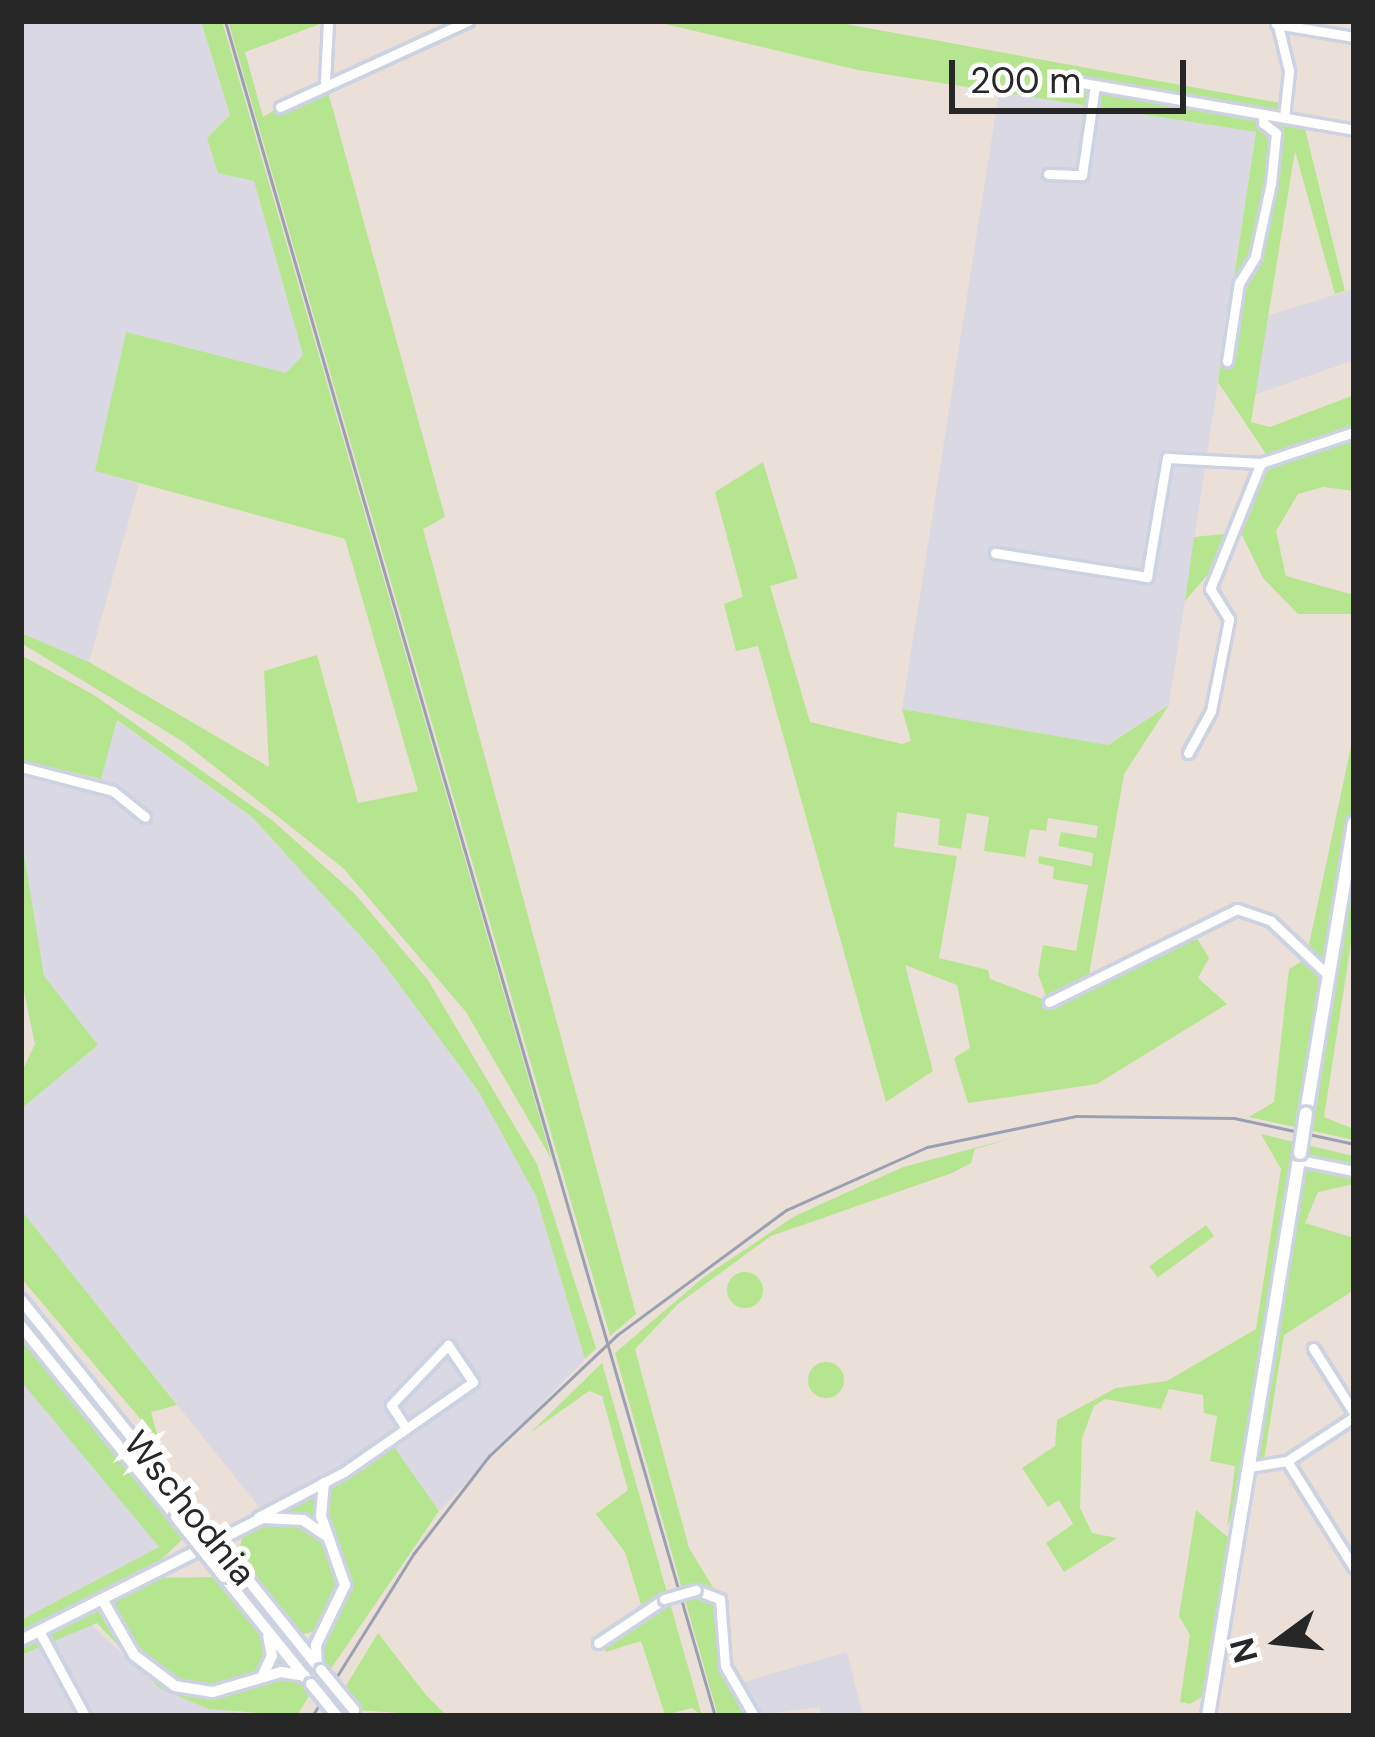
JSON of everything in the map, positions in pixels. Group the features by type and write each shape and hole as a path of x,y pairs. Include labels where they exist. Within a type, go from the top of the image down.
{"main road":[{"path":"1208,1716 1354,823"}],"street":[{"path":"325,81 328,21"},
{"path":"280,107 325,81 467,21"},
{"path":"1284,118 1289,71 1276,22 1354,37"},
{"path":"1048,175 1082,175 1089,84 1354,130"},
{"path":"1227,362 1239,283 1255,257 1271,183 1276,133 1263,123 1264,114"},
{"path":"995,554 1147,577 1167,458 1261,463 1354,432"},
{"path":"1188,753 1211,711 1228,619 1210,589 1261,463"},
{"path":"21,767 113,791 146,817"},
{"path":"1049,1002 1237,909 1271,921 1329,976"},
{"path":"1299,1157 1354,1172"},
{"name":"Wschodnia","path":"21,1300 356,1713"},
{"name":"Wschodnia","path":"21,1326 337,1716"},
{"path":"21,1640 324,1483 404,1425 423,1422 473,1382 448,1345 391,1405 404,1425"},
{"path":"1249,1467 1287,1461 1354,1415 1313,1348"},
{"path":"1287,1461 1352,1561"},
{"path":"319,1668 324,1628 345,1585 320,1508 324,1483"},
{"path":"244,1525 286,1516 328,1537"},
{"path":"598,1643 664,1600 696,1590 720,1599 725,1666 754,1716"},
{"path":"102,1599 134,1655 175,1686 219,1692 262,1676 308,1680"},
{"path":"262,1676 272,1656 266,1628"},
{"path":"290,1632 306,1637 324,1628"},
{"path":"39,1631 86,1716"}],"shaded area":[{"path":"21,21 201,21 230,115 207,138 218,173 254,181 303,355 286,373 96,471 139,484 89,662 21,633"},
{"path":"999,92 1256,132 1169,705 1107,745 902,709"},
{"path":"1354,289 1354,360 1254,395 1267,316"},
{"path":"116,720 252,817 375,952 479,1092 536,1196 585,1359 439,1511 388,1438 264,1513 21,1210 21,1109 98,1045 44,976 21,877 21,767 95,784"},
{"path":"21,1381 160,1547 21,1620"},
{"path":"88,1622 159,1688 248,1716 21,1716 21,1655"},
{"path":"847,1652 863,1716 822,1716 819,1707 754,1716 733,1685"}],"green space":[{"path":"201,21 222,21 552,1160 466,1012 343,868 182,741 21,643 21,633 89,662 269,767 264,671 317,655 358,803 418,791 345,539 95,471 126,332 286,373 303,355 254,181 218,173 207,138 230,115"},
{"path":"228,21 328,21 245,52 263,117 325,81 327,88 445,517 423,529 636,1314 610,1336"},
{"path":"653,21 829,21 1286,104 1285,117 1303,121 1345,291 1335,294 1295,151 1251,422 1270,427 1354,395 1354,491 1323,487 1298,494 1276,531 1286,576 1354,595 1354,614 1298,614 1263,578 1242,535 1185,601 1194,537 1233,533 1272,463 1218,382 1256,132 858,70"},
{"path":"763,462 798,578 770,586 810,722 902,744 911,741 902,709 1108,745 1169,705 1124,774 1087,986 1190,927 1209,958 1198,978 1227,1004 1097,1084 968,1103 954,1058 970,1048 957,985 905,965 933,1071 886,1102 758,646 736,651 724,604 743,597 715,492","holes":["897,812 940,819 938,845 961,849 967,813 989,817 984,851 1025,857 1030,829 1046,831 1048,818 1098,826 1096,838 1061,832 1058,846 1093,853 1092,866 1039,856 1038,863 1054,867 1053,879 1088,885 1076,951 1043,945 1038,974 1048,1001 990,979 988,970 939,958 957,856 894,847"]},
{"path":"21,655 94,695 272,820 355,894 428,980 537,1164 596,1348 585,1359 536,1196 479,1092 375,952 252,817 117,720 101,779 21,760"},
{"path":"1354,732 1354,924 1324,1117 1354,1129 1354,1140 1249,1117 1274,1102 1289,969 1306,959"},
{"path":"21,836 44,976 98,1045 21,1109 21,1073 35,1044 21,977"},
{"path":"1261,1134 1354,1156 1354,1184 1318,1192 1305,1223 1354,1238 1354,1290 1284,1335 1263,1466 1249,1467 1227,1528 1235,1466 1210,1461 1217,1416 1204,1413 1203,1395 1169,1389 1161,1409 1105,1399 1094,1406 1082,1438 1080,1508 1092,1533 1117,1538 1064,1572 1046,1543 1073,1524 1059,1500 1048,1507 1022,1468 1055,1446 1057,1420 1116,1388 1167,1381 1256,1329 1281,1169"},
{"path":"1020,1136 975,1149 971,1163 952,1173 771,1236 678,1304 635,1349 689,1548 720,1599 723,1652 754,1716 718,1716 615,1353 704,1277 795,1216 903,1167"},
{"path":"21,1210 177,1405 151,1412 159,1441 21,1278"},
{"path":"1206,1225 1214,1236 1158,1277 1149,1266"},
{"path":"745,1272 758,1277 763,1290 758,1303 745,1308 732,1303 727,1290 732,1277"},
{"path":"21,1326 189,1533 142,1578 224,1577 314,1687 297,1716 209,1709 159,1688 97,1623 21,1655 21,1620 159,1547 21,1381"},
{"path":"826,1362 839,1367 844,1380 839,1393 826,1398 813,1393 808,1380 813,1367"},
{"path":"602,1363 702,1716 692,1708 665,1715 641,1641 606,1652 602,1641 643,1611 625,1552 596,1514 628,1490 602,1396 589,1391 530,1433"},
{"path":"388,1438 439,1511 326,1676 317,1665 322,1630 303,1634 237,1566 244,1525 344,1472"},
{"path":"1196,1510 1230,1539 1205,1695 1190,1704 1180,1702 1190,1635 1179,1616"},
{"path":"378,1633 447,1716 354,1710 341,1694"}],"railway":[{"path":"225,21 715,1716"},
{"path":"312,1716 414,1553 489,1456 617,1335 786,1210 927,1147 1076,1116 1234,1118 1354,1144"}]}
